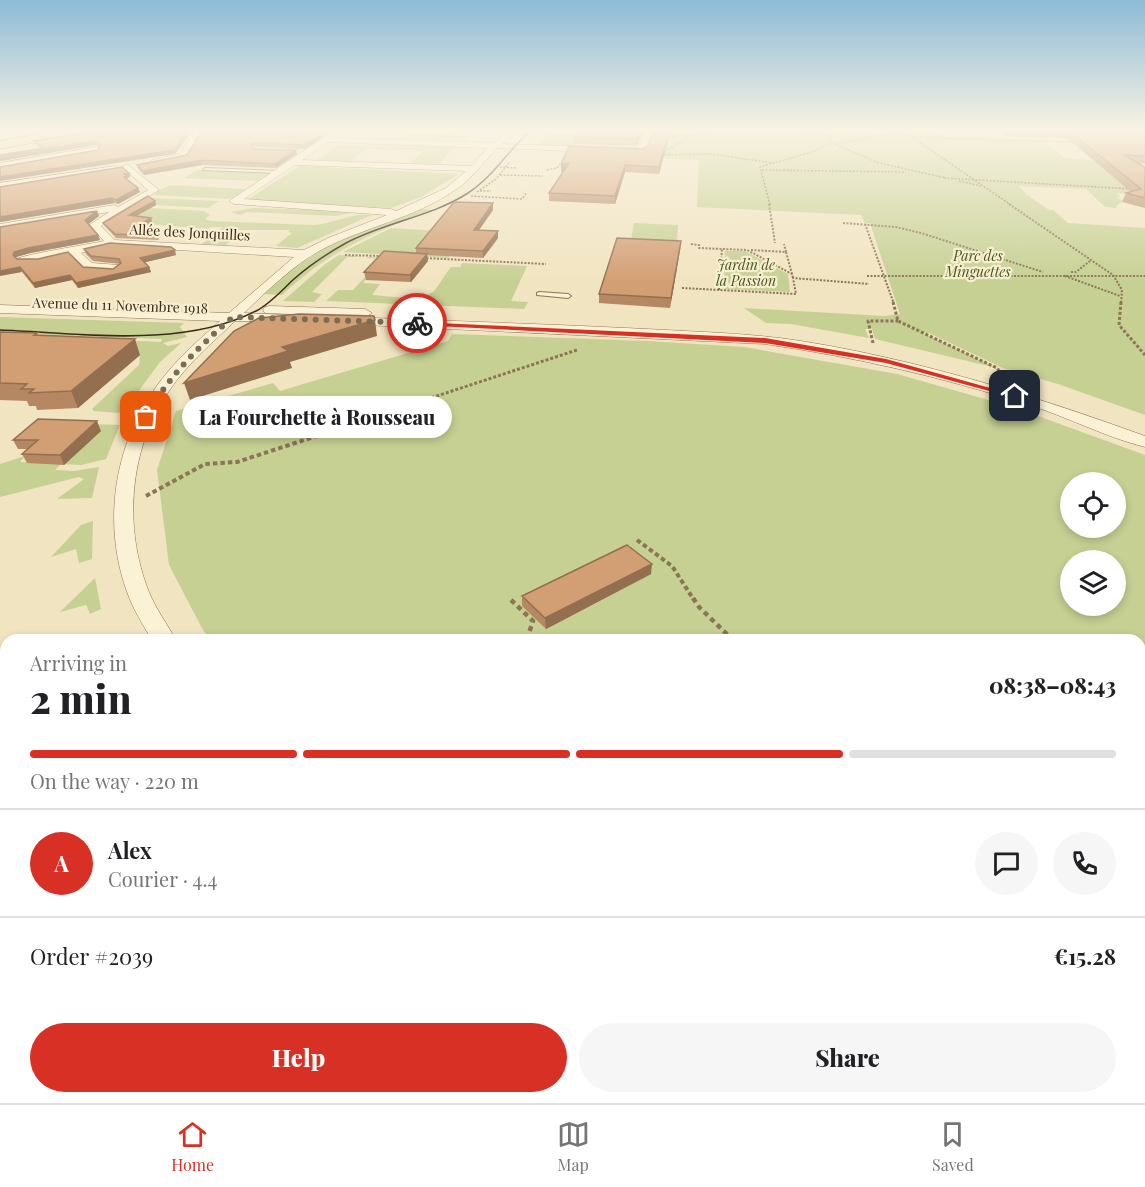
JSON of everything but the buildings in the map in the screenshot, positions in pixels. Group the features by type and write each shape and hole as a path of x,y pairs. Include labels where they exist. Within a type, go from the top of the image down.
{"street":[{"path":"0,186 36,180"},
{"name":"Allée des Jonquilles","path":"143,180 154,190 94,225 112,243 305,254"},
{"path":"265,180 234,201 397,213"},
{"path":"161,634 135,582 126,551 124,506 127,478 138,432 159,393 202,344 262,287 305,254 345,233 450,189 462,180"},
{"path":"0,227 127,206"},
{"path":"84,213 94,225"},
{"path":"23,259 112,243"},
{"path":"72,251 89,267 115,268"},
{"name":"Avenue du 11 Novembre 1918","path":"0,300 236,313"},
{"name":"Avenue du 11 Novembre 1918","path":"0,309 236,313"},
{"path":"236,313 660,323 811,338 941,364 1045,393 1145,430"},
{"path":"236,313 765,340 886,361 951,377 1036,402 1145,442"},
{"path":"458,325 475,322 543,320 611,331"}],"lane":[{"path":"539,294 568,296"}],"path":[{"path":"765,180 774,219 776,243"},
{"path":"955,180 983,187"},
{"path":"975,180 1113,275 1122,290 1119,325 1145,355"},
{"path":"982,180 1134,189"},
{"path":"479,191 491,191"},
{"path":"520,202 526,192"},
{"path":"469,196 522,199"},
{"path":"843,223 865,224 921,233 968,247 1018,266 1092,284 1120,296"},
{"path":"865,224 885,276 898,321"},
{"path":"691,244 699,245 699,248 786,252"},
{"path":"682,288 796,294 784,244"},
{"path":"719,290 722,249"},
{"path":"747,250 792,274"},
{"path":"336,254 392,257"},
{"path":"365,259 368,256"},
{"path":"416,258 546,264"},
{"path":"1055,274 1076,272 1090,261"},
{"path":"867,276 1055,274 1145,276"},
{"path":"793,278 869,284"},
{"path":"873,343 868,321 898,321 997,368 1001,374"},
{"path":"124,506 205,464 237,462 506,375 602,342 611,331"},
{"path":"637,540 672,566 699,607 727,634"},
{"path":"511,600 533,621 529,634"}],"green space":[{"path":"277,180 448,180 421,197 391,208 245,201"},
{"name":"Parc des Minguettes","path":"698,180 1145,180 1145,195 1117,193 1120,196 1117,198 1124,201 1116,208 1105,207 1086,189 1019,186 1026,194 1049,210 1053,210 1068,223 1145,228 1145,415 1058,384 1003,368 929,333 923,333 997,368 875,339 872,329 865,329 869,338 791,324 766,323 744,308 884,316 900,314 870,223 865,223 861,215 697,207"},
{"path":"171,185 246,189 230,199 154,195"},
{"path":"150,198 219,201 208,208 138,204"},
{"path":"133,207 204,211 210,215 205,219 211,221 314,225 358,215 372,215 297,248 276,246 292,233 288,232 290,230 237,230 227,237 236,238 225,245 202,244 223,227 208,229 148,224 151,222 106,227 104,225"},
{"path":"253,208 347,211 349,213 336,216 247,212 240,215 231,212"},
{"path":"415,209 433,210 371,235 335,254 282,295 262,294 290,271 326,247"},
{"path":"634,223 678,225 677,241 631,239"},
{"path":"391,228 475,233 448,258 343,252"},
{"name":"Jardin de la Passion","path":"725,251 745,251 788,274 790,292 724,289"},
{"path":"339,255 365,257 347,257 312,292 322,294 314,302 283,301 324,265"},
{"path":"366,258 401,259 385,259 363,283 380,284 372,295 404,298 429,294 434,291 451,267 460,267 462,263 527,266 511,301 528,302 524,309 326,301 338,290 353,290 382,259"},
{"path":"0,317 184,323 180,327 187,337 163,343 168,346 181,343 160,362 124,411 118,413 94,411 92,409 139,365 140,357 136,354 4,335 161,342 162,339 0,333"},
{"path":"452,334 744,347 897,374 1013,407 1145,455 1145,634 206,634 169,565 157,470 176,411 273,383 280,391 448,341"},
{"path":"87,424 120,425 106,459 81,465 61,464 55,470 74,471 99,467 92,498 57,499 84,479 79,477 0,497 0,464 25,456 20,462 57,464"},
{"path":"93,521 92,559 79,563 76,549 51,557 81,525"},
{"path":"95,578 101,609 90,614 86,605 60,612"}],"tram line":[{"path":"0,330 97,335 164,335 227,323 261,308 306,269 346,243 439,208 468,193 484,180"}],"way so far":[{"path":"146,417 159,393 180,367 209,337 233,317 417,323"}],"place":[{"name":"La Fourchette à Rousseau","path":"146,417"}],"route":[{"path":"417,323 765,340 886,361 1015,396"}]}
